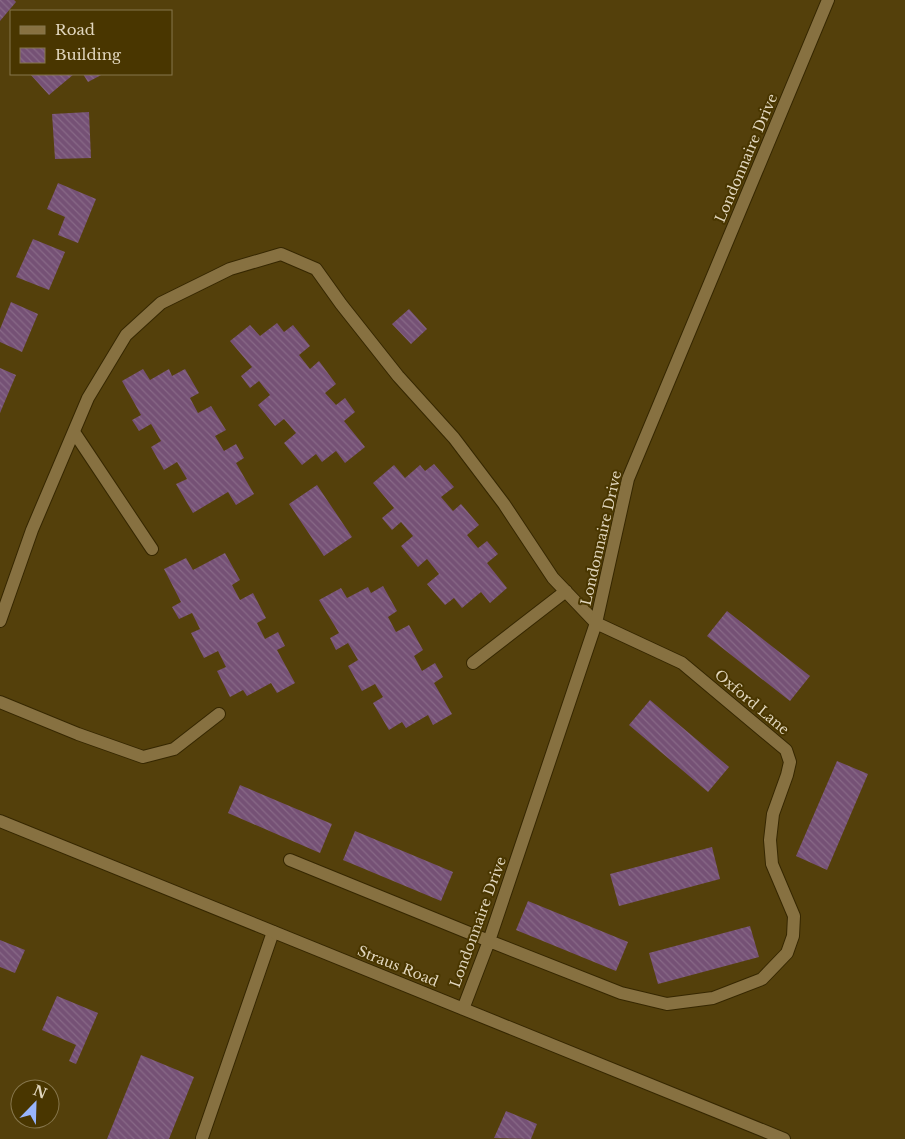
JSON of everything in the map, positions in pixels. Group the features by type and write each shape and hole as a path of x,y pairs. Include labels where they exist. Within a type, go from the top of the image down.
{"street":[{"name":"Londonnaire Drive","path":"463,1009 489,940 596,623 628,479 828,0"},
{"path":"0,621 32,530 88,398 126,335 160,303 230,269 280,254 316,269 398,376 454,438 504,504 553,578 596,623"},
{"path":"74,432 152,549"},
{"path":"473,663 566,591"},
{"name":"Oxford Lane","path":"290,860 621,994 667,1004 713,998 762,979 786,953 793,936 794,916 772,864 770,840 773,814 788,775 790,762 786,750 682,664 596,623"},
{"path":"0,702 78,734 143,757 174,749 219,714"},
{"name":"Straus Road","path":"0,821 770,1136 784,1139"},
{"path":"202,1138 273,932"}],"building":[{"path":"0,0 14,0 16,2 0,21"},
{"path":"31,75 73,75 49,95"},
{"path":"84,75 101,75 88,82"},
{"path":"89,112 91,158 55,159 52,114"},
{"path":"58,183 96,199 78,243 58,235 65,217 47,209"},
{"path":"33,239 65,252 49,290 16,277"},
{"path":"11,302 38,314 22,352 0,342 0,329"},
{"path":"409,309 427,329 411,344 392,324"},
{"path":"277,323 284,332 293,325 310,346 299,355 310,369 319,361 336,384 325,393 336,405 345,398 355,412 344,421 365,447 345,463 336,451 322,462 316,454 302,465 284,443 296,433 284,419 275,426 258,405 270,395 259,381 250,388 241,376 252,367 230,341 250,325 260,336"},
{"path":"0,368 16,375 0,413"},
{"path":"143,369 150,380 169,369 172,376 185,369 199,393 190,398 198,413 211,406 226,430 215,436 224,451 236,444 244,458 236,463 254,494 236,505 228,492 193,513 176,484 187,479 177,462 164,470 151,447 161,441 151,424 139,431 132,420 141,415 122,381"},
{"path":"434,464 454,487 441,497 453,511 461,504 479,525 467,535 478,548 487,541 498,554 487,563 507,588 490,603 481,592 462,608 454,598 445,605 427,584 439,574 427,559 418,567 401,546 413,536 401,522 392,530 382,518 394,508 373,483 394,465 405,478 420,465 425,471"},
{"path":"317,485 352,537 324,556 289,504"},
{"path":"225,553 240,580 232,585 240,600 253,593 266,618 257,623 265,639 278,632 285,646 277,650 295,683 277,693 271,683 247,696 243,690 230,697 217,671 226,667 218,651 204,658 191,633 200,629 192,613 179,619 172,607 181,602 164,569 186,558 193,570"},
{"path":"383,586 397,611 388,617 396,632 409,625 423,650 414,656 422,671 435,663 443,677 434,683 452,714 433,725 428,715 406,728 402,722 389,730 373,703 383,697 375,684 362,691 348,666 358,660 348,643 336,650 330,638 339,633 319,600 341,588 347,598 368,587 371,593"},
{"path":"727,611 810,676 790,701 707,636"},
{"path":"650,700 729,767 708,792 629,725"},
{"path":"837,761 868,774 827,870 796,856"},
{"path":"240,785 332,824 320,853 228,813"},
{"path":"355,831 453,872 441,901 343,860"},
{"path":"712,847 720,879 619,906 610,874"},
{"path":"528,901 628,942 616,971 516,930"},
{"path":"750,926 759,957 658,984 649,953"},
{"path":"0,940 25,950 15,973 0,967"},
{"path":"57,996 98,1013 76,1064 69,1061 76,1045 42,1030"},
{"path":"141,1055 194,1077 169,1139 107,1139"},
{"path":"506,1111 537,1124 531,1139 494,1138"}]}
